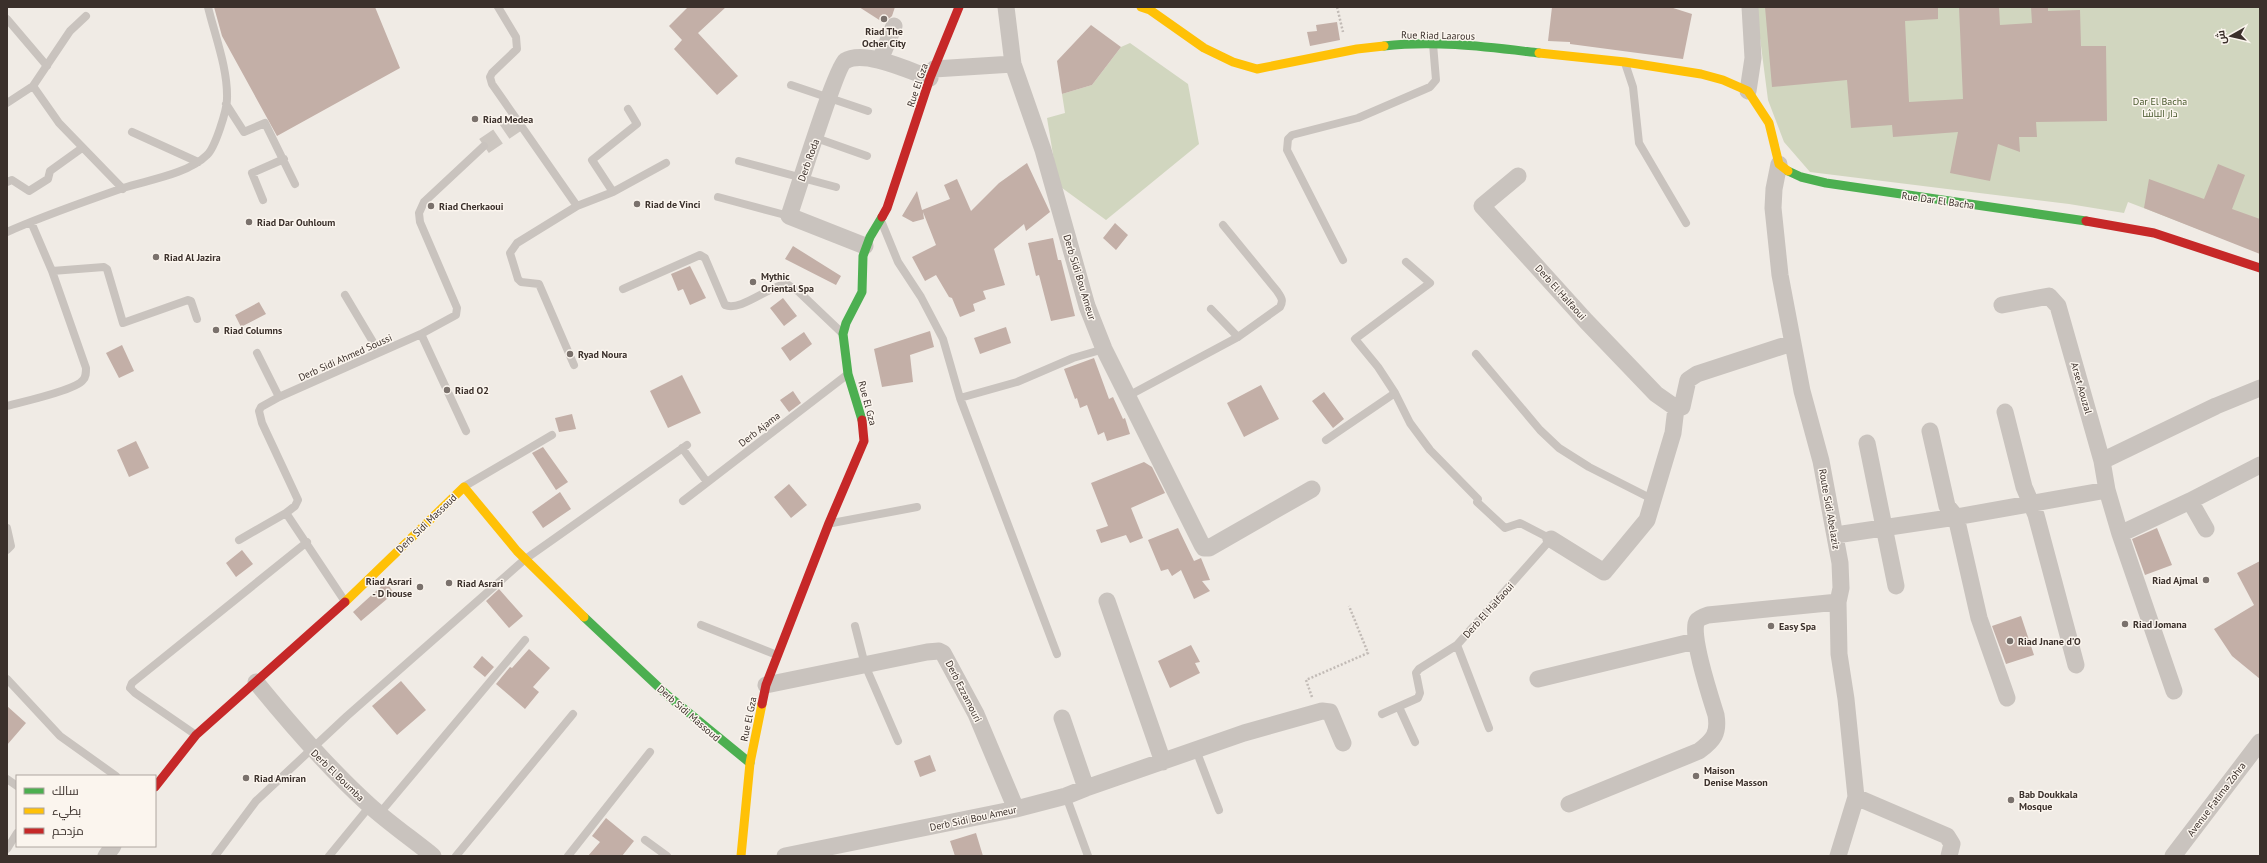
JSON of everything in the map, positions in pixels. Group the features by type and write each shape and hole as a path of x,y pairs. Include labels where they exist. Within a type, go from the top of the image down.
{"street":[{"name":"Rue El Gza","path":"740,856 750,763 766,686 829,523 864,441 863,423 848,374 843,334 846,323 862,292 862,256 889,202 932,73 959,7"},
{"name":"Derb Sidi Bou Ameur","path":"1006,7 1013,64 1050,171 1087,306 1104,349 1202,545 1204,548 1209,548 1312,489"},
{"name":"Rue Riad Laarous","path":"1141,7 1150,10 1204,48 1233,62 1257,69 1347,50 1410,44 1467,45 1625,62 1701,74 1723,80 1748,91"},
{"path":"1750,7 1753,58 1748,91 1769,123 1779,164"},
{"path":"880,60 894,26"},
{"name":"Derb Roda","path":"789,216 801,177 816,138 828,97 840,66 845,61 864,58 880,60 932,73"},
{"path":"932,73 1013,64"},
{"name":"Rue Dar El Bacha","path":"1779,164 1789,172 1801,177 1826,183 2104,224 2154,233 2260,268"},
{"name":"Route Sidi Abelaziz","path":"1779,164 1774,189 1774,231 1792,343 1804,399 1821,461 1836,535 1841,588 1838,602 1839,654 1846,699 1856,797 1838,856"},
{"name":"Derb El Halfaoui","path":"1518,176 1482,206 1586,321 1656,394 1676,408"},
{"path":"789,216 866,246"},
{"name":"Arset Aouzal","path":"2002,305 2049,296 2058,306 2102,461 2106,490 2174,691"},
{"path":"1551,539 1604,572 1647,520 1654,500 1666,452 1673,433 1676,408 1682,407 1688,380 1697,374 1792,343"},
{"path":"2102,461 2216,406 2260,388"},
{"path":"2005,412 2024,487 2032,504 2076,665"},
{"path":"1930,431 1948,506 1956,517 1978,618 2007,698"},
{"path":"1867,443 1896,586"},
{"path":"2120,534 2190,501 2260,465"},
{"name":"Derb Sidi Massoud","path":"156,786 196,735 345,602 464,487 524,560 668,695 750,763"},
{"path":"1836,535 1956,517 2106,490"},
{"path":"2190,501 2206,529"},
{"path":"1107,601 1163,762"},
{"path":"1569,804 1699,751 1715,737 1718,727 1716,715 1695,641 1697,620 1708,615 1838,602"},
{"path":"1538,679 1695,641"},
{"name":"Derb Ezzamouri","path":"766,686 935,651 943,653 976,714 1016,809"},
{"name":"Derb El Boumba","path":"256,682 312,749 375,810 433,856"},
{"path":"1316,712 1326,710 1330,712 1343,743"},
{"name":"Derb Sidi Bou Ameur","path":"785,856 1016,809 1066,796 1244,733 1316,712"},
{"path":"1062,718 1086,788"},
{"name":"Avenue Fatima Zohra","path":"2177,854 2260,742"},
{"path":"1856,797 1948,836 1952,844 1949,856"}],"lane":[{"path":"7,232 198,162 208,154 226,104 225,76 208,7"},
{"path":"498,7 516,37 517,49 514,54 492,73 490,80 577,206"},
{"path":"7,103 33,86 70,31 86,16"},
{"path":"7,19 46,66"},
{"path":"1343,260 1287,150 1288,139 1292,135 1358,118 1430,86 1436,80 1432,44"},
{"path":"1625,62 1633,87 1639,143 1686,223"},
{"path":"791,85 868,111"},
{"path":"33,86 59,124 123,189"},
{"path":"226,104 244,132 265,123 295,184"},
{"path":"613,192 592,160 637,124 628,109"},
{"path":"132,132 198,162"},
{"path":"816,138 867,156"},
{"name":"Derb Sidi Ahmed Soussi","path":"286,513 298,500 259,416 261,408 279,397 452,319 457,312 420,222 420,208 424,202 484,146"},
{"path":"7,182 12,180 29,191 48,179 50,171 82,148"},
{"path":"263,200 252,173 284,159"},
{"path":"739,161 836,186"},
{"path":"574,365 539,284 522,282 518,278 510,253 517,243 577,206 613,192 666,163"},
{"path":"718,197 789,216"},
{"path":"881,220 898,262 921,297 943,339 960,398 1057,654"},
{"path":"7,406 73,387 83,381 86,375 86,368 52,271 31,222"},
{"path":"1128,396 1238,337 1280,307 1282,299 1223,225"},
{"path":"623,289 700,255 705,258 725,305 730,306 741,303 787,284 798,292 843,334"},
{"path":"1406,262 1430,284 1355,339 1378,367 1395,393 1410,423 1430,450 1478,499 1477,502 1505,528 1520,523 1551,539"},
{"path":"52,271 104,266 107,269 123,323 188,300 191,301 196,319"},
{"path":"345,295 379,352"},
{"path":"1211,309 1238,337"},
{"path":"421,334 466,431"},
{"path":"960,398 1017,382 1073,358 1104,349"},
{"path":"257,353 279,397"},
{"path":"1476,354 1540,430 1559,448 1589,467 1654,500"},
{"name":"Derb Ajama","path":"683,501 848,374"},
{"path":"1326,440 1395,393"},
{"path":"464,487 481,475 552,435"},
{"path":"215,856 256,802 312,749 524,560 685,447 707,482"},
{"path":"829,523 917,507"},
{"path":"239,540 286,513 307,542 345,602"},
{"path":"7,528 11,541 11,546 7,550"},
{"name":"Derb El Halfaoui","path":"1382,714 1420,696 1416,676 1419,669 1457,645 1551,539"},
{"path":"196,735 135,693 130,688 132,683 307,542"},
{"path":"701,625 778,655"},
{"path":"855,626 865,665 898,741"},
{"path":"329,856 375,810 525,640"},
{"name":"Derb El Halfaoui","path":"1457,645 1490,728"},
{"path":"7,679 60,736 115,775"},
{"path":"1399,707 1415,742"},
{"path":"456,856 573,714"},
{"path":"1196,750 1219,810"},
{"path":"568,856 650,752"},
{"path":"7,779 16,785"},
{"path":"1066,796 1088,856"},
{"path":"7,849 16,835"},
{"path":"644,840 667,856"}],"path":[{"path":"1337,7 1347,50"},
{"path":"1316,712 1306,680 1368,654 1349,606"}],"green space":[{"name":"Dar El Bacha دار الباشا","path":"1756,7 2260,7 2260,253 2128,202 2124,213 2069,204 1810,172 1784,142 1768,100"},
{"path":"1130,43 1188,84 1199,144 1106,220 1058,185 1047,118 1065,113 1062,94 1092,85 1121,47"}],"building":[{"path":"214,7 375,7 400,68 277,136 222,36"},
{"path":"688,7 726,7 698,33 738,76 717,95 674,49 682,40 669,26"},
{"name":"Riad The Ocher City","path":"859,7 895,7 892,16 884,23"},
{"path":"1552,7 1670,7 1692,14 1683,59 1570,44 1570,42 1548,41"},
{"path":"1765,7 1938,7 1938,19 1905,21 1909,102 1963,99 1959,7 1999,7 2000,25 2032,23 2031,7 2048,7 2048,11 2080,10 2081,46 2106,46 2107,121 2036,122 2037,137 2019,137 2020,152 1998,144 1990,181 1950,173 1958,132 1893,137 1892,125 1851,128 1847,80 1772,87"},
{"path":"1337,22 1340,40 1310,46 1307,32 1317,31 1316,25"},
{"path":"1091,25 1121,47 1092,85 1062,94 1057,61"},
{"path":"1027,163 1050,212 1026,231 1024,224 994,249 1005,285 983,291 986,299 973,304 975,311 960,317 952,298 949,297 936,275 925,281 912,257 936,245 923,212 924,219 913,222 902,216 917,191 922,210 950,199 944,185 957,179 971,211 999,183"},
{"path":"2218,164 2245,175 2232,209 2260,219 2260,254 2144,208 2149,179 2204,199"},
{"path":"1115,223 1128,235 1116,250 1103,238"},
{"path":"1053,238 1058,260 1061,260 1075,316 1051,321 1039,275 1036,276 1028,243"},
{"path":"793,246 841,276 836,285 785,259"},
{"path":"690,266 706,298 690,305 683,289 678,291 671,274"},
{"path":"783,298 797,316 784,326 770,308"},
{"path":"259,302 266,314 241,327 235,315"},
{"path":"1006,327 1011,343 980,354 974,338"},
{"path":"930,331 934,347 910,355 913,382 882,387 874,349"},
{"path":"804,332 812,344 790,361 781,348"},
{"path":"122,345 134,371 119,378 106,353"},
{"path":"1094,358 1109,399 1113,397 1123,419 1125,418 1130,434 1107,441 1104,432 1098,435 1087,405 1080,408 1077,398 1075,399 1064,369"},
{"path":"682,375 701,413 668,428 650,391"},
{"path":"1261,385 1279,419 1244,437 1227,403"},
{"path":"793,391 801,403 789,412 780,400"},
{"path":"1324,392 1344,419 1333,428 1312,401"},
{"path":"572,414 576,429 559,432 555,418"},
{"path":"136,441 149,468 129,477 117,450"},
{"path":"543,447 568,482 556,490 532,453"},
{"path":"1144,462 1152,467 1165,493 1131,508 1143,538 1130,543 1126,535 1101,543 1096,530 1108,526 1091,483"},
{"path":"789,484 807,505 791,518 774,497"},
{"path":"560,492 571,509 543,528 532,512"},
{"path":"1178,528 1194,561 1201,558 1210,580 1202,581 1210,591 1194,599 1181,570 1172,576 1168,569 1161,571 1148,540"},
{"path":"2157,528 2172,565 2145,575 2132,539"},
{"path":"242,550 253,564 236,577 226,563"},
{"path":"2260,561 2260,679 2232,656 2214,629 2254,605 2237,573"},
{"path":"386,582 394,593 361,621 353,612"},
{"path":"499,589 523,616 509,628 486,601"},
{"name":"Riad Jnane d'O","path":"2021,616 2034,655 2006,664 1992,626"},
{"path":"1191,645 1200,662 1195,663 1200,673 1170,688 1158,661"},
{"path":"529,649 550,668 533,687 539,692 525,709 496,684 510,667 512,668"},
{"path":"482,656 494,667 485,677 473,667"},
{"path":"401,681 426,710 397,735 372,706"},
{"path":"7,706 26,723 7,745"},
{"path":"930,755 936,771 920,777 914,761"},
{"path":"606,818 634,841 622,856 588,856 600,842 592,836"},
{"path":"976,833 983,856 955,856 950,841"}],"tunnel":[{"path":"484,146 519,122"}],"traffic: fast":[{"path":"1384,46 1403,44 1442,44 1539,53"},
{"path":"1788,171 1801,177 1826,183 2086,221"},
{"path":"862,420 848,374 843,334 846,323 862,292 863,256 870,237 882,217"},
{"path":"584,617 667,695 750,763"}],"traffic: slow":[{"path":"1141,7 1150,10 1204,48 1233,62 1257,69 1357,49 1384,46"},
{"path":"1539,53 1625,62 1701,74 1723,80 1748,91 1769,123 1779,164 1788,171"},
{"path":"345,602 464,487 517,551 584,617"},
{"path":"741,856 750,763 762,704"}],"traffic: jam":[{"path":"882,217 887,208 930,78 959,7"},
{"path":"2086,221 2154,233 2260,268"},
{"path":"762,704 766,685 829,523 864,441 862,420"},
{"path":"156,786 196,735 345,602"}],"place":[{"name":"Riad The Ocher City","path":"884,19"},
{"name":"Riad Medea","path":"475,119"},
{"name":"Riad de Vinci","path":"637,204"},
{"name":"Riad Cherkaoui","path":"431,206"},
{"name":"Riad Dar Ouhloum","path":"249,222"},
{"name":"Riad Al Jazira","path":"156,257"},
{"name":"Mythic Oriental Spa","path":"753,282"},
{"name":"Riad Columns","path":"216,330"},
{"name":"Ryad Noura","path":"570,354"},
{"name":"Riad O2","path":"447,390"},
{"name":"Riad Ajmal","path":"2206,580"},
{"name":"Riad Asrari","path":"449,583"},
{"name":"Riad Asrari - D house","path":"420,587"},
{"name":"Riad Jomana","path":"2125,624"},
{"name":"Easy Spa","path":"1771,626"},
{"name":"Riad Jnane d'O","path":"2010,641"},
{"name":"Maison Denise Masson","path":"1696,776"},
{"name":"Riad Amiran","path":"246,778"},
{"name":"Bab Doukkala Mosque","path":"2011,800"}]}
